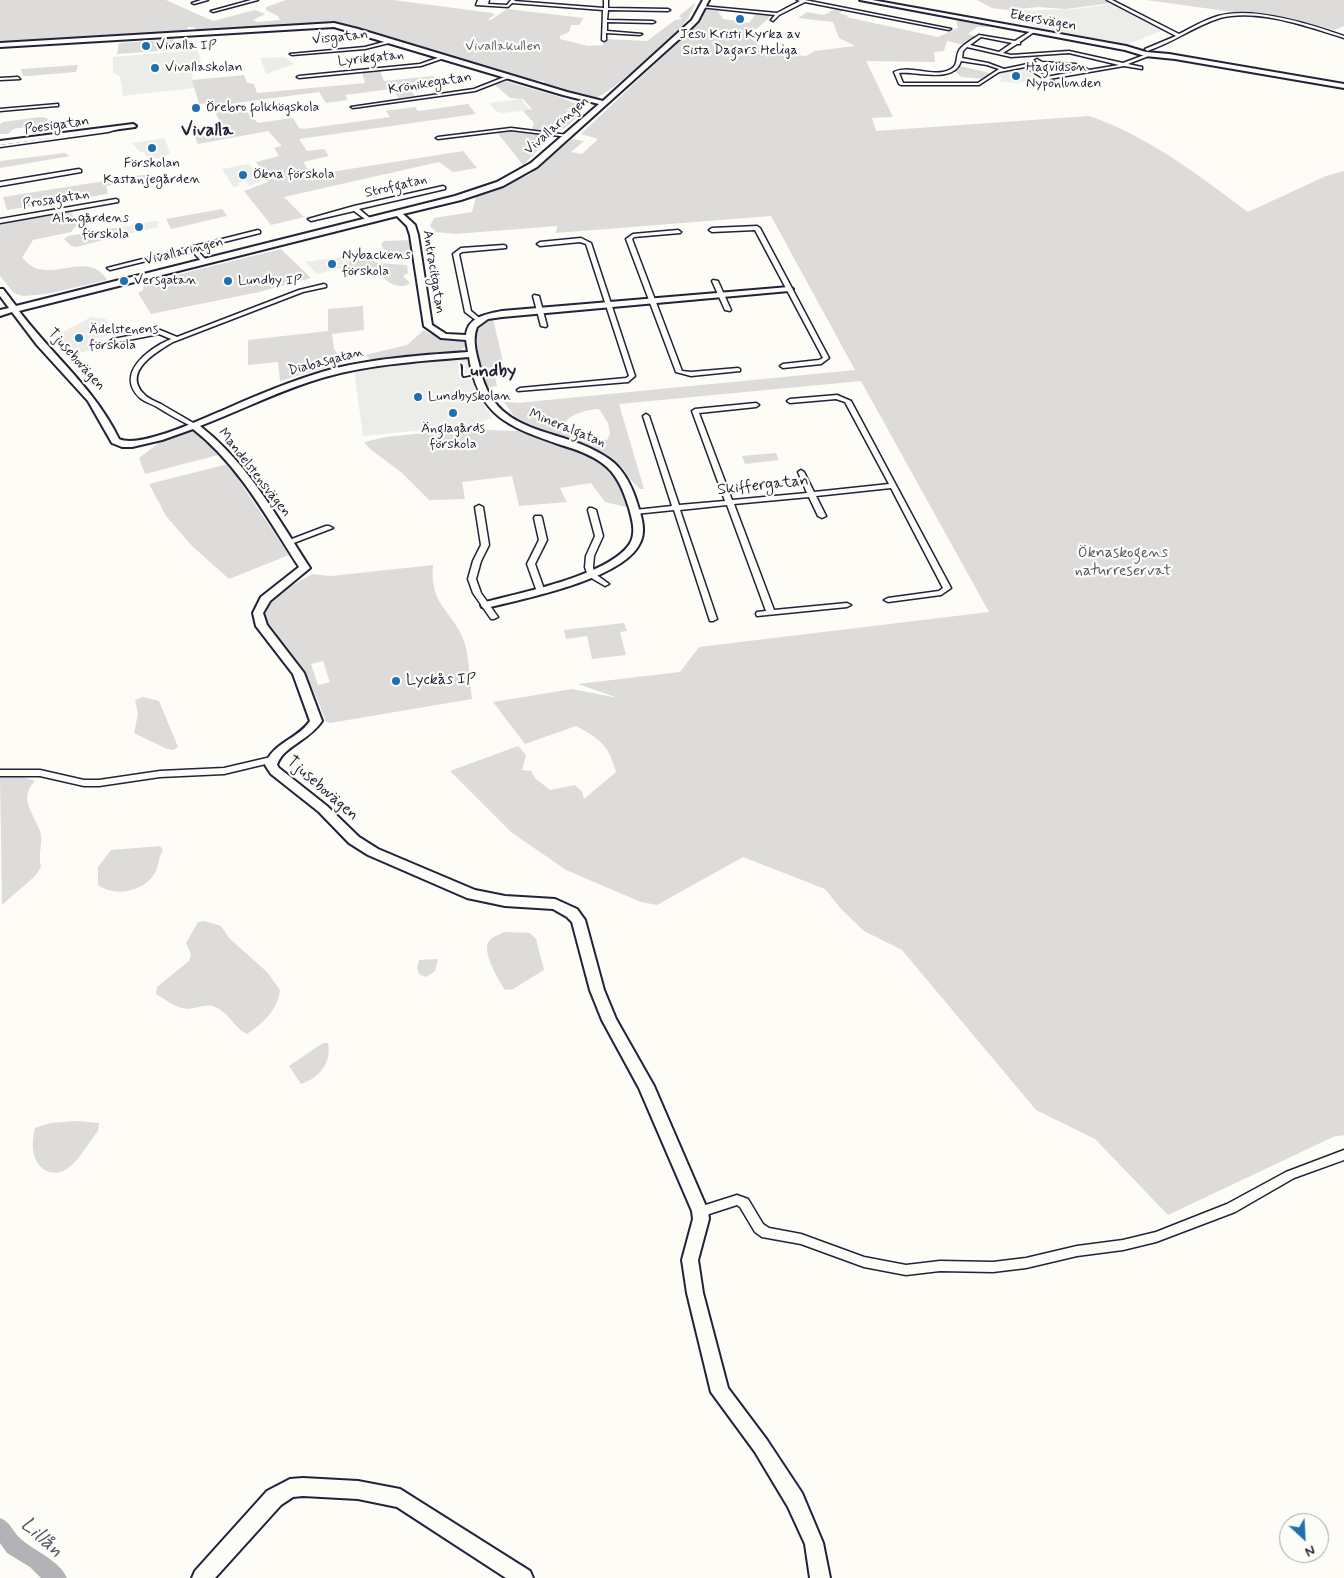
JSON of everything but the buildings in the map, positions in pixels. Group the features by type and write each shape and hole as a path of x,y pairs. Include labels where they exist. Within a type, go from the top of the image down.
{"street":[{"path":"194,3 206,0"},
{"path":"236,0 243,3"},
{"path":"213,11 256,0"},
{"path":"604,40 606,0"},
{"path":"604,103 690,26 706,0"},
{"path":"773,20 778,14 802,0 949,29"},
{"name":"Ekersvägen","path":"855,0 1344,86"},
{"name":"Ekersvägen","path":"863,0 897,8"},
{"path":"942,0 949,0"},
{"path":"1109,0 1179,36"},
{"path":"486,5 508,6 512,1 605,9 668,10"},
{"path":"719,8 723,4"},
{"path":"702,7 778,14"},
{"path":"1045,78 1125,63 1219,17 1239,15 1298,23 1344,37"},
{"path":"604,21 653,22"},
{"name":"Vivallaringen","path":"0,45 328,25 346,27 509,77 604,103"},
{"path":"604,32 640,34"},
{"path":"1000,53 1018,43 1032,32"},
{"path":"1018,43 982,36 961,50 957,68 951,71 897,71 899,83 979,84 992,73 1041,63 1075,65 1087,70"},
{"name":"Visgatan","path":"292,54 370,47 391,41"},
{"path":"966,46 1011,56 1067,51 1140,68"},
{"path":"1133,60 1149,52"},
{"path":"1028,55 1041,63"},
{"name":"Lyrikgatan","path":"299,77 416,65 445,57"},
{"path":"959,59 988,64 1002,70"},
{"path":"1026,66 1054,84"},
{"name":"Krönikegatan","path":"353,107 475,90 509,77"},
{"path":"0,79 18,78"},
{"name":"Vivallaringen","path":"0,313 13,308 464,196 508,180 534,165 604,103"},
{"path":"0,110 56,105"},
{"name":"Poesigatan","path":"0,143 133,126"},
{"path":"438,138 504,129 568,136"},
{"path":"0,184 79,171"},
{"name":"Strofgatan","path":"311,219 443,188"},
{"name":"Prosagatan","path":"0,221 116,201"},
{"name":"Strofgatan","path":"354,208 368,220"},
{"name":"Antracitgatan","path":"398,213 411,225 414,235 428,326 444,336 470,338"},
{"path":"712,230 757,228 826,358 821,362 783,366"},
{"path":"110,268 258,232"},
{"path":"678,232 633,236 629,239 679,372 691,374 738,370"},
{"path":"520,390 632,378 587,242 581,240 540,244"},
{"path":"479,320 468,312 456,254 461,250 504,247"},
{"path":"192,248 204,261"},
{"path":"715,281 728,310"},
{"path":"193,425 143,396 135,387 136,368 146,357 177,339 300,291 324,286"},
{"path":"470,338 470,327 479,320 502,314 789,289"},
{"path":"0,291 13,308"},
{"path":"536,296 544,326"},
{"name":"Tjusebovägen","path":"13,308 39,342 87,392 101,411 118,444 138,443 193,425"},
{"path":"113,341 160,332 177,339"},
{"name":"Mineralgatan","path":"470,338 480,388 492,407 514,423 591,453 607,462 621,475 635,512 638,531 633,547 613,565 591,574 486,605"},
{"name":"Diabasgatan","path":"193,425 279,389 336,371 386,362 472,354"},
{"path":"790,401 837,397 846,399 947,588 941,593 888,600"},
{"path":"756,405 695,411 771,613"},
{"path":"646,416 713,619"},
{"name":"Mandelstensvägen","path":"193,425 220,448 278,526 305,568 290,580"},
{"path":"801,472 822,516"},
{"name":"Skiffergatan","path":"635,512 893,486"},
{"path":"479,506 485,545 476,561 472,579 477,593 494,617"},
{"path":"592,510 599,536 590,556 591,574 605,584"},
{"path":"538,518 543,540 531,564 540,589"},
{"name":"Mandelstensvägen","path":"288,542 329,528"},
{"name":"Tjusebovägen","path":"290,580 265,599 260,606 259,618 298,673 316,721 308,733 282,749 272,760 271,766 280,776 323,809 363,846 472,894 516,902 555,904 572,913 578,920 597,990 609,1020 664,1123 700,1212"},
{"path":"760,614 847,604"},
{"path":"0,773 40,773 84,783 99,783 160,774 224,771 272,760"},
{"path":"820,1578 814,1543 795,1500 771,1461 720,1392 695,1293 690,1260 700,1212 737,1200 744,1203 759,1228 766,1233 801,1240 878,1265 906,1270 940,1266 993,1266 1026,1263 1077,1250 1123,1245 1156,1237 1231,1208 1290,1175 1344,1155"},
{"path":"202,1578 274,1498 290,1488 302,1487 358,1490 400,1498 523,1578"}],"shaded area":[{"path":"1113,4 1164,30 1126,45 1042,31 1008,11 1076,9"},
{"name":"Vivallaskolan","path":"198,50 201,62 192,75 194,88 123,96 120,76 113,73 113,57"},
{"path":"285,57 294,64 266,74 260,58"},
{"name":"Hagvidson Nyponlunden","path":"1023,69 1038,79 1016,83 998,81 1003,78 997,76 1001,73"},
{"path":"521,99 530,110 502,113 496,111 489,103"},
{"name":"Förskolan Kastanjegården","path":"165,138 170,154 161,158 151,159 147,157 144,152 140,152 132,143"},
{"name":"Ökna förskola","path":"249,164 264,180 249,186 246,181 238,183 239,186 233,187 222,169"},
{"name":"Almgårdens förskola","path":"156,221 160,223 156,224 159,227 127,234 121,227"},
{"name":"Nybackens förskola","path":"348,256 360,267 343,270 340,268 317,274 305,262"},
{"name":"Ädelstenens förskola","path":"91,317 106,319 113,335 88,340 91,350 71,355 67,346 59,343 60,334"},
{"name":"Lundbyskolan","path":"467,358 475,391 492,418 472,425 363,436 354,370"}],"green space":[{"name":"Vivallakullen","path":"0,0 166,0 213,21 255,10 265,14 253,20 257,22 280,20 278,16 266,10 266,7 286,0 393,0 492,13 495,15 488,19 491,20 507,9 584,18 579,25 571,25 569,32 560,36 560,39 588,46 603,45 605,39 647,41 675,20 682,19 679,16 696,2 685,23 665,42 625,78 601,96 593,99 545,85 544,81 523,79 348,26 325,23 197,31 194,27 187,27 188,31 0,44"},
{"path":"977,0 1106,0 1112,3 1066,9 1038,7 1006,10 992,8"},
{"path":"1146,0 1344,0 1344,26 1334,30 1299,21"},
{"name":"Öknaskogens naturreservat","path":"705,8 717,9 723,19 749,23 755,15 740,13 741,11 769,14 771,16 749,36 759,46 792,55 806,56 815,51 855,46 839,38 833,22 798,18 807,12 824,15 837,8 845,10 839,13 849,16 846,17 938,37 958,28 956,20 994,27 977,27 968,34 975,36 964,45 947,41 944,51 934,52 935,62 866,61 893,117 872,118 876,131 1089,116 1132,134 1173,158 1248,212 1326,176 1344,171 1344,1135 1333,1137 1168,1215 1095,1139 1036,1110 902,950 864,931 842,910 825,889 743,857 657,905 641,902 566,870 511,832 450,771 518,746 526,755 522,770 531,771 535,778 550,790 575,785 582,792 584,799 616,772 610,755 602,743 576,726 525,744 493,702 572,689 618,698 578,684 680,672 699,647 989,612 861,381 619,404 644,489 640,489 629,478 624,469 606,455 526,424 515,417 503,401 517,403 855,370 771,216 556,233 557,226 455,234 436,232 430,226 434,218 472,212 476,197 529,175 572,139 584,141 571,152 582,154 598,139 581,134 695,26","holes":["599,409 608,423 610,434 607,440 586,439 565,423 571,417 580,413"]},
{"name":"Vivalla IP","path":"174,39 172,50 117,54 119,43"},
{"path":"78,65 76,72 28,76 23,76 21,69"},
{"path":"960,66 990,73 985,79 961,77 955,71"},
{"path":"380,71 384,81 433,76 438,82 407,86 415,96 399,98 391,89 345,95 348,100 326,103 319,92 236,103 213,109 210,103 199,104 192,80 244,75 247,83 254,84 257,93 365,83 362,73"},
{"path":"505,81 557,96 576,104 566,110 579,115 558,131 532,129 534,123 523,111 532,109 523,99 510,98 495,85"},
{"path":"238,104 258,123 293,118 299,128 304,129 390,117 386,111 415,107 418,111 468,104 476,114 299,139 307,151 324,149 329,156 303,162 312,175 463,151 477,168 453,172 439,162 284,197 304,217 271,225 244,191 268,182 256,162 279,156 274,148 282,146 268,131 198,144 192,131 222,128 215,111"},
{"path":"40,117 47,118 49,123 13,129 8,134 0,134 0,124 3,122"},
{"path":"496,131 520,131 551,137 523,165"},
{"path":"65,153 70,156 0,168 0,161"},
{"path":"149,174 150,179 106,186 108,194 7,210 3,197"},
{"path":"222,209 227,216 171,229 166,219"},
{"path":"71,212 77,225 71,232 33,240 22,258 33,267 45,270 83,266 92,268 100,272 107,280 47,294 23,296 14,293 0,276 0,224"},
{"path":"117,228 123,235 76,247 71,246 64,239 68,236"},
{"path":"410,240 412,255 390,253 381,244 384,241"},
{"name":"Lundby IP","path":"281,249 311,278 259,292 151,314 138,293 143,290 144,283"},
{"path":"379,254 373,259 376,263 407,265 408,273 403,276 410,283 403,286 395,285 382,277 385,272 374,269 350,271 348,263 360,255"},
{"path":"363,306 364,330 332,334 334,349 343,363 280,381 278,362 248,365 248,340 328,331 328,309"},
{"path":"493,319 505,370 494,373 497,386 484,388 474,329 483,321"},
{"path":"424,330 467,345 460,351 455,352 378,360 371,360 365,355 407,345"},
{"path":"462,429 518,431 593,458 614,473 630,508 605,502 591,483 560,488 567,502 519,506 512,476 462,482 465,499 429,500 402,473 364,442 386,437"},
{"path":"190,430 199,432 218,455 145,474 139,458 164,439"},
{"path":"776,453 779,460 745,464 742,456"},
{"path":"228,464 289,555 229,579 192,546 166,516 149,484"},
{"path":"433,565 434,588 437,597 457,626 465,643 472,699 330,723 325,721 307,679 264,616 268,604 279,593 312,574 331,576","holes":["323,661 330,682 318,685 311,664"]},
{"path":"624,623 627,631 620,632 626,655 592,659 587,636 566,639 564,630"},
{"path":"143,697 159,701 178,747 173,750 167,749 134,733 138,714 135,700"},
{"path":"18,775 35,781 27,795 27,801 41,835 41,867 35,876 2,905 0,776"},
{"path":"160,846 163,850 155,873 144,885 129,891 113,891 98,885 98,867 111,850"},
{"path":"204,921 221,926 229,938 267,972 280,990 273,1010 259,1026 247,1034 215,1007 205,1006 184,1009 175,1006 156,994 157,987 189,961 191,954 186,943 198,922"},
{"path":"504,932 530,933 536,939 544,970 513,989 505,990 492,967 487,948 491,939"},
{"path":"438,959 435,971 426,977 419,974 417,967 419,960"},
{"path":"323,1043 328,1043 329,1050 323,1069 319,1074 301,1084 289,1066"},
{"path":"77,1121 99,1123 98,1131 79,1158 70,1167 57,1172 49,1172 43,1169 34,1153 35,1128 50,1123"}],"waterway":[{"name":"Lillån","path":"0,1527 14,1546 37,1560 49,1573 57,1578"}],"place":[{"name":"Jesu Kristi Kyrka av Sista Dagars Heliga","path":"740,19"},
{"name":"Vivalla IP","path":"146,46"},
{"name":"Vivallaskolan","path":"155,68"},
{"name":"Hagvidson Nyponlunden","path":"1016,76"},
{"name":"Örebro folkhögskola","path":"196,108"},
{"name":"Förskolan Kastanjegården","path":"152,148"},
{"name":"Ökna förskola","path":"243,175"},
{"name":"Almgårdens förskola","path":"139,227"},
{"name":"Nybackens förskola","path":"332,264"},
{"name":"Versgatan","path":"124,281"},
{"name":"Lundby IP","path":"228,281"},
{"name":"Ädelstenens förskola","path":"79,338"},
{"name":"Lundbyskolan","path":"418,397"},
{"name":"Änglagårds förskola","path":"453,413"},
{"name":"Lyckås IP","path":"396,681"}],"district":[{"name":"Vivalla","path":"207,131"},
{"name":"Lundby","path":"488,372"}]}
